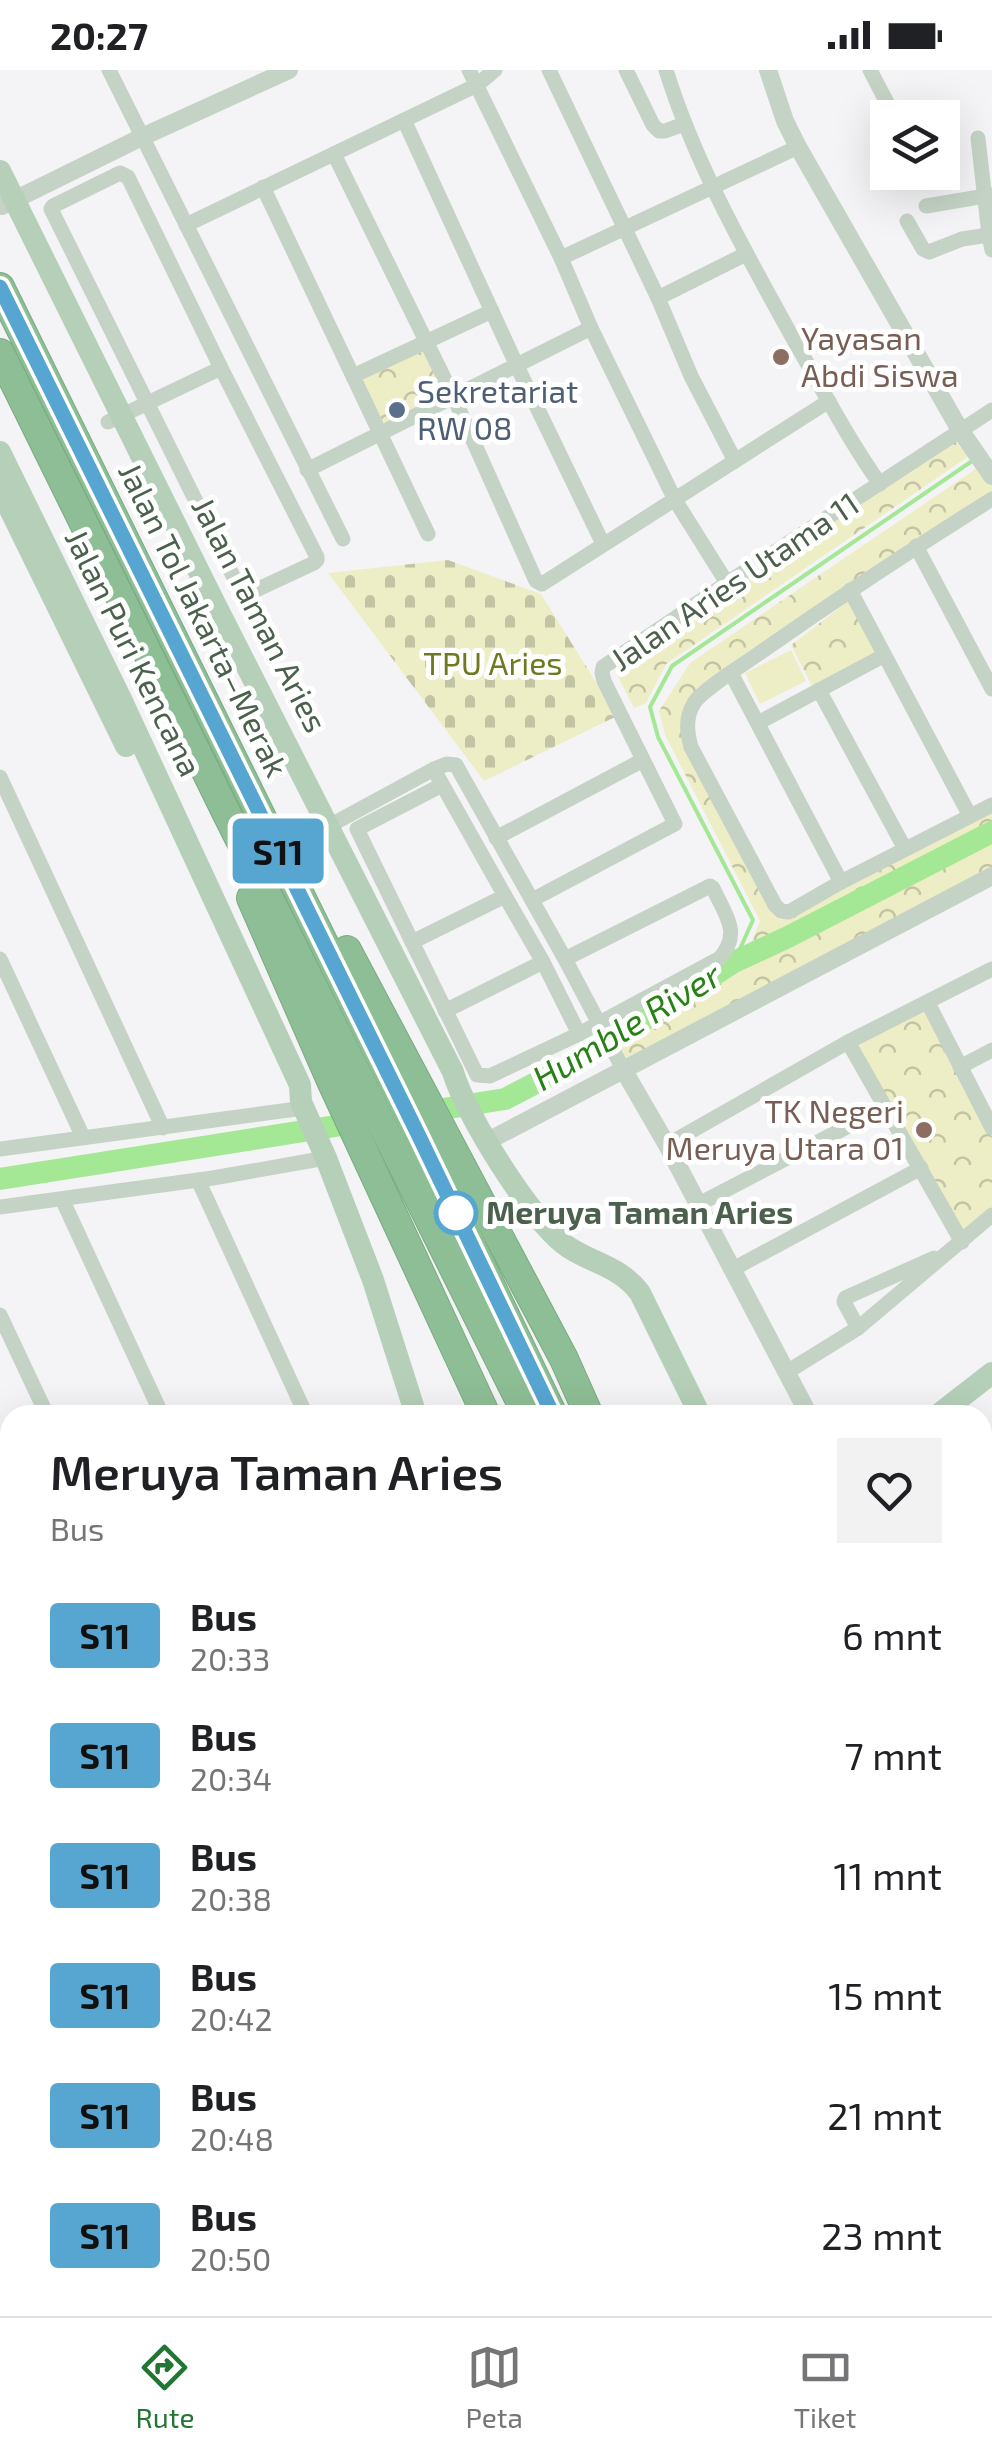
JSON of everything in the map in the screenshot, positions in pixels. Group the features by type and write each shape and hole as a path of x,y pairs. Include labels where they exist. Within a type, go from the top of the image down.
{"highway":[{"name":"Jalan Tol Jakarta–Merak","path":"0,287 212,718 230,728 246,750 308,876 369,1069"},
{"name":"Jalan Tol Jakarta–Merak","path":"0,353 227,814 549,1405"},
{"path":"369,1069 449,1142 585,1405"},
{"path":"369,1069 364,1149 481,1405"},
{"name":"Jalan Tol Jakarta–Merak","path":"405,1138 523,1405"},
{"path":"478,1197 556,1310 604,1405"}],"main road":[{"name":"Jalan Taman Aries","path":"0,171 5,203 115,419 338,826 484,1136 542,1222 566,1245 630,1280 695,1405"},
{"name":"Jalan Puri Kencana","path":"0,452 127,711 300,1085 304,1108 373,1280 413,1405"},
{"name":"Jalan Puri Kencana","path":"0,489 288,1090 304,1108"},
{"path":"951,1405 992,1374"}],"street":[{"path":"109,70 343,539"},
{"path":"5,203 289,70"},
{"path":"468,70 675,500 726,583"},
{"path":"186,225 477,86 495,70"},
{"path":"549,70 691,376 735,461"},
{"path":"626,70 658,130 684,124"},
{"path":"666,70 684,124 746,254 880,484"},
{"path":"768,70 798,147 960,430 991,475"},
{"path":"870,70 886,100"},
{"path":"404,120 516,366 603,544"},
{"path":"907,221 923,249 929,252 962,239 990,242 988,196 978,138"},
{"path":"561,258 798,147"},
{"path":"334,154 454,398 536,581 542,584 829,401"},
{"path":"120,173 128,176 318,560 254,591 239,588 148,403 51,210 120,173"},
{"path":"263,187 428,534"},
{"path":"926,206 988,196"},
{"path":"658,298 746,254"},
{"path":"353,376 492,311"},
{"path":"307,470 592,328"},
{"path":"115,419 220,368"},
{"name":"Jalan Aries Utama 11","path":"532,900 675,821 604,681 603,667 992,410"},
{"path":"992,499 916,546 731,673 696,700 687,732 691,748 781,911 789,912 992,804"},
{"path":"916,546 992,689"},
{"path":"850,590 970,816"},
{"path":"758,723 883,656"},
{"path":"731,673 841,882"},
{"path":"819,690 905,849"},
{"path":"496,838 644,760"},
{"path":"338,826 434,769 452,763 460,770 699,1204 804,1405"},
{"path":"434,769 579,1034"},
{"path":"0,777 164,1128"},
{"path":"338,826 442,785"},
{"path":"338,826 412,942 476,1075 482,1077 579,1034 602,1028 720,958 730,947 731,929 713,888 704,887 565,959"},
{"path":"484,1136 992,876"},
{"path":"412,942 506,896"},
{"path":"0,959 82,1137"},
{"path":"445,1011 542,962"},
{"path":"667,1145 848,1042 992,969"},
{"path":"928,1003 992,1128"},
{"path":"848,1042 920,1168 956,1246"},
{"path":"960,1067 992,1050"},
{"path":"699,1204 884,1107"},
{"path":"0,1130 4,1149 304,1108"},
{"path":"0,1208 198,1180 324,1153"},
{"path":"733,1269 920,1168"},
{"path":"198,1180 301,1405"},
{"path":"62,1199 157,1405"},
{"path":"787,1372 858,1328 992,1215"},
{"path":"858,1328 844,1302 846,1298 956,1246"},
{"path":"0,1315 41,1405"}],"green space":[{"path":"424,345 445,393 385,426 360,375"},
{"path":"954,440 969,456 666,664 646,703 634,708 613,667"},
{"path":"980,466 992,483 992,492 699,690 691,754 780,920 992,813 992,826 748,951 760,921 665,735 659,711 690,663"},
{"name":"TPU Aries","path":"448,560 541,594 617,716 484,781 328,573"},
{"path":"850,600 877,653 813,688 791,645"},
{"path":"791,650 806,681 760,704 745,673"},
{"path":"992,836 992,867 628,1061 616,1044 739,965"},
{"path":"924,1007 992,1137 992,1212 964,1237 855,1044"}],"waterway":[{"path":"734,962 753,920 658,737 650,707 672,666 975,459"},
{"name":"Humble River","path":"418,1113 505,1099 588,1056 734,962 992,832"},
{"name":"Humble River","path":"0,1179 367,1121"}],"bus line":[{"name":"S11","path":"0,287 548,1405"}],"place":[{"name":"Yayasan Abdi Siswa","path":"781,357"},
{"name":"Sekretariat RW 08","path":"397,410"},
{"name":"TK Negeri Meruya Utara 01","path":"924,1130"},
{"name":"Meruya Taman Aries","path":"456,1213"}]}
